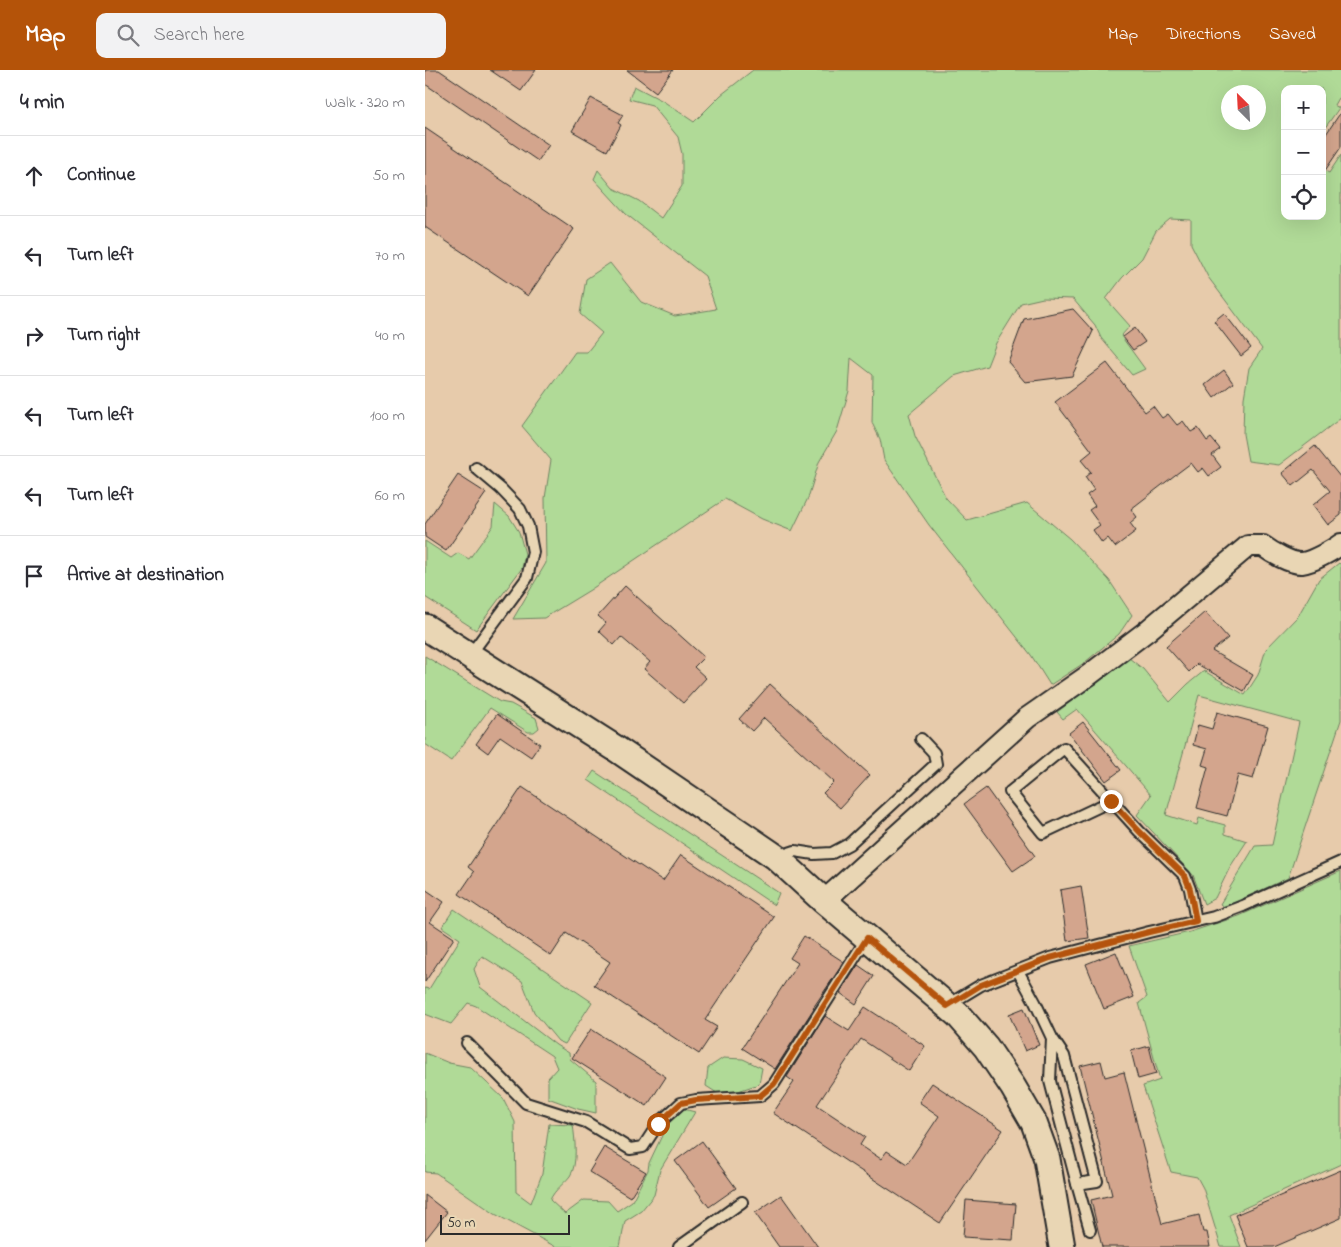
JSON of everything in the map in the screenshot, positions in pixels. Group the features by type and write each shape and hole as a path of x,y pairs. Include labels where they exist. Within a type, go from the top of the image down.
{"street":[{"path":"824,901 1027,718 1089,675 1147,631 1248,546 1263,546 1274,555 1302,563 1330,552 1341,544"},
{"path":"425,627 615,748 776,857 824,901 957,1015 986,1047 1034,1123 1047,1159 1062,1247"}],"lane":[{"path":"470,655 527,578 533,552 528,526 521,509 501,489 475,468"},
{"path":"776,857 795,851 815,854 832,853 849,844 936,764 934,753 921,739"},
{"path":"1111,801 1043,833 1010,792 1064,748 1139,831 1185,876 1190,889 1196,921"},
{"path":"947,1006 981,985 1017,971 1059,956 1214,917 1341,862"},
{"path":"467,1044 526,1103 586,1122 630,1149 643,1147 658,1124 681,1103 696,1100 760,1096 774,1084 867,938"},
{"path":"1017,971 1035,1002 1052,1038 1064,1056 1097,1181 1077,1184"},
{"path":"1052,1038 1050,1081 1090,1230"},
{"path":"679,1247 742,1202"}],"green space":[{"path":"753,70 1341,70 1341,98 1338,98 1334,105 1339,108 1326,126 1326,85 1281,85 1281,220 1326,220 1326,171 1329,173 1341,155 1341,418 1279,465 1248,461 1243,434 1244,398 1249,368 1262,349 1208,277 1191,244 1191,220 1170,219 1156,231 1142,258 1122,278 1106,299 1130,326 1121,336 1145,369 1132,375 1101,338 1095,325 1073,299 1043,298 1021,303 996,343 987,366 954,376 909,414 915,436 946,498 967,520 1027,503 1070,539 1109,580 1132,615 1119,634 1084,663 1050,685 1031,655 929,525 884,460 880,439 872,423 873,375 851,358 849,391 837,431 819,462 808,498 792,531 762,519 725,499 590,590 544,618 513,619 546,563 545,498 551,460 522,426 575,352 587,352 602,333 580,314 586,279 610,263 641,302 675,316 716,309 705,276 626,214 594,179 598,170 613,188 639,201 661,218 682,186 682,154 678,137 652,105 629,99 634,86 663,101 694,122 721,95"},
{"path":"495,504 509,516 519,532 525,554 522,568 476,630 425,597 425,541 451,558 458,553 469,559 493,526"},
{"path":"1339,563 1341,565 1341,720 1288,878 1224,907 1220,904 1255,846 1272,845 1299,722 1199,695 1166,815 1197,825 1199,818 1225,825 1225,834 1247,841 1230,867 1215,898 1204,904 1193,875 1137,815 1151,795 1077,709 1063,719 1057,712 1129,658 1143,669 1170,702 1204,671 1245,695 1258,675 1266,649 1298,616 1319,579"},
{"path":"425,656 500,702 511,704 536,718 539,728 534,732 528,732 490,708 451,761 425,744"},
{"path":"594,771 779,893 774,905 588,780"},
{"path":"1341,871 1341,1164 1229,1215 1241,1247 1221,1247 1203,1188 1197,1177 1171,1172 1143,1086 1160,1080 1139,1003 1147,997 1129,946 1190,932 1239,916"},
{"path":"454,909 592,1002 565,1044 558,1041 534,1012 522,981 482,956 474,969 480,987 569,1053 570,1059 596,1081 596,1113 578,1109 548,1098 548,1078 557,1068 552,1056 476,1006 468,1003 451,1024 425,1014 425,988 429,989 460,939 442,927"},
{"path":"425,1053 449,1063 470,1067 503,1098 515,1122 516,1192 531,1203 542,1174 549,1124 573,1125 575,1151 573,1171 550,1200 565,1214 584,1200 608,1201 617,1211 632,1201 648,1170 649,1163 667,1125 680,1108 695,1112 660,1170 654,1195 641,1211 625,1221 620,1247 556,1247 495,1214 436,1173 425,1172"},
{"path":"723,1058 743,1059 762,1068 759,1084 738,1091 717,1093 706,1086 708,1068"}],"building":[{"path":"425,70 439,70 549,145 538,161 425,84"},
{"path":"490,70 536,70 521,91"},
{"path":"627,70 673,70 656,92"},
{"path":"591,98 623,115 618,123 621,125 607,151 572,131"},
{"path":"1341,112 1341,147 1326,169 1326,134"},
{"path":"425,128 574,229 528,296 425,227"},
{"path":"1073,309 1093,331 1072,376 1025,382 1008,362 1024,319"},
{"path":"1224,313 1251,348 1241,356 1214,321"},
{"path":"1135,328 1145,342 1133,350 1123,337"},
{"path":"1107,363 1145,412 1153,406 1162,418 1168,414 1177,425 1183,421 1191,432 1198,428 1207,441 1211,438 1220,449 1212,455 1221,467 1209,476 1203,468 1198,472 1191,463 1175,475 1131,509 1137,517 1130,523 1136,531 1115,547 1108,538 1102,543 1093,530 1100,525 1089,510 1095,506 1087,495 1094,490 1085,477 1091,472 1081,460 1092,451 1055,402"},
{"path":"1224,370 1233,383 1214,398 1205,385"},
{"path":"1315,446 1341,478 1341,515 1328,525 1313,505 1330,491 1313,470 1293,486 1282,473"},
{"path":"458,475 486,493 446,551 425,537 425,524"},
{"path":"625,586 704,657 694,667 706,678 683,703 644,669 650,662 621,637 614,645 599,631 606,623 598,616"},
{"path":"1205,612 1228,638 1212,651 1253,675 1244,691 1197,664 1189,672 1166,646"},
{"path":"770,684 870,775 840,808 823,793 834,782 764,718 752,731 739,719"},
{"path":"1217,712 1268,726 1253,779 1238,775 1227,816 1197,808 1208,767 1202,765 1207,749 1193,745 1198,725 1212,729"},
{"path":"497,714 540,744 531,757 500,736 488,753 476,744"},
{"path":"1083,722 1121,770 1106,781 1069,733"},
{"path":"522,787 663,881 681,855 774,917 705,1020 717,1027 699,1054 594,985 610,962 566,933 551,956 459,894 474,872 468,867"},
{"path":"986,788 1035,856 1013,871 964,804"},
{"path":"1081,886 1089,938 1067,941 1060,890"},
{"path":"425,889 444,902 430,922 454,938 425,982"},
{"path":"804,936 844,962 775,1069 742,1048 798,963 790,958"},
{"path":"1116,952 1134,997 1104,1009 1086,964"},
{"path":"858,965 874,976 856,1004 840,993"},
{"path":"865,1007 925,1046 909,1071 861,1039 817,1105 865,1137 860,1145 881,1159 887,1151 907,1164 939,1116 919,1102 932,1083 1003,1130 940,1223 773,1113 794,1082 787,1077 825,1016 849,1031"},
{"path":"1024,1008 1039,1045 1025,1051 1009,1014"},
{"path":"591,1029 666,1077 647,1106 572,1058"},
{"path":"1149,1046 1156,1074 1138,1079 1131,1051"},
{"path":"1101,1061 1105,1077 1124,1072 1162,1224 1199,1215 1203,1232 1207,1232 1210,1247 1102,1247 1091,1200 1112,1195 1080,1066"},
{"path":"702,1141 736,1188 709,1207 675,1161"},
{"path":"604,1147 646,1172 630,1197 589,1172"},
{"path":"1341,1170 1341,1218 1274,1247 1248,1247 1235,1215"},
{"path":"425,1195 447,1212 425,1240"},
{"path":"781,1195 818,1247 779,1247 755,1213"},
{"path":"966,1200 1016,1204 1013,1240 963,1237"}],"route":[{"path":"658,1124 681,1103 696,1100 760,1096 774,1084 867,938 947,1006 981,985 1050,958 1196,921 1190,889 1185,876 1111,801"}]}
